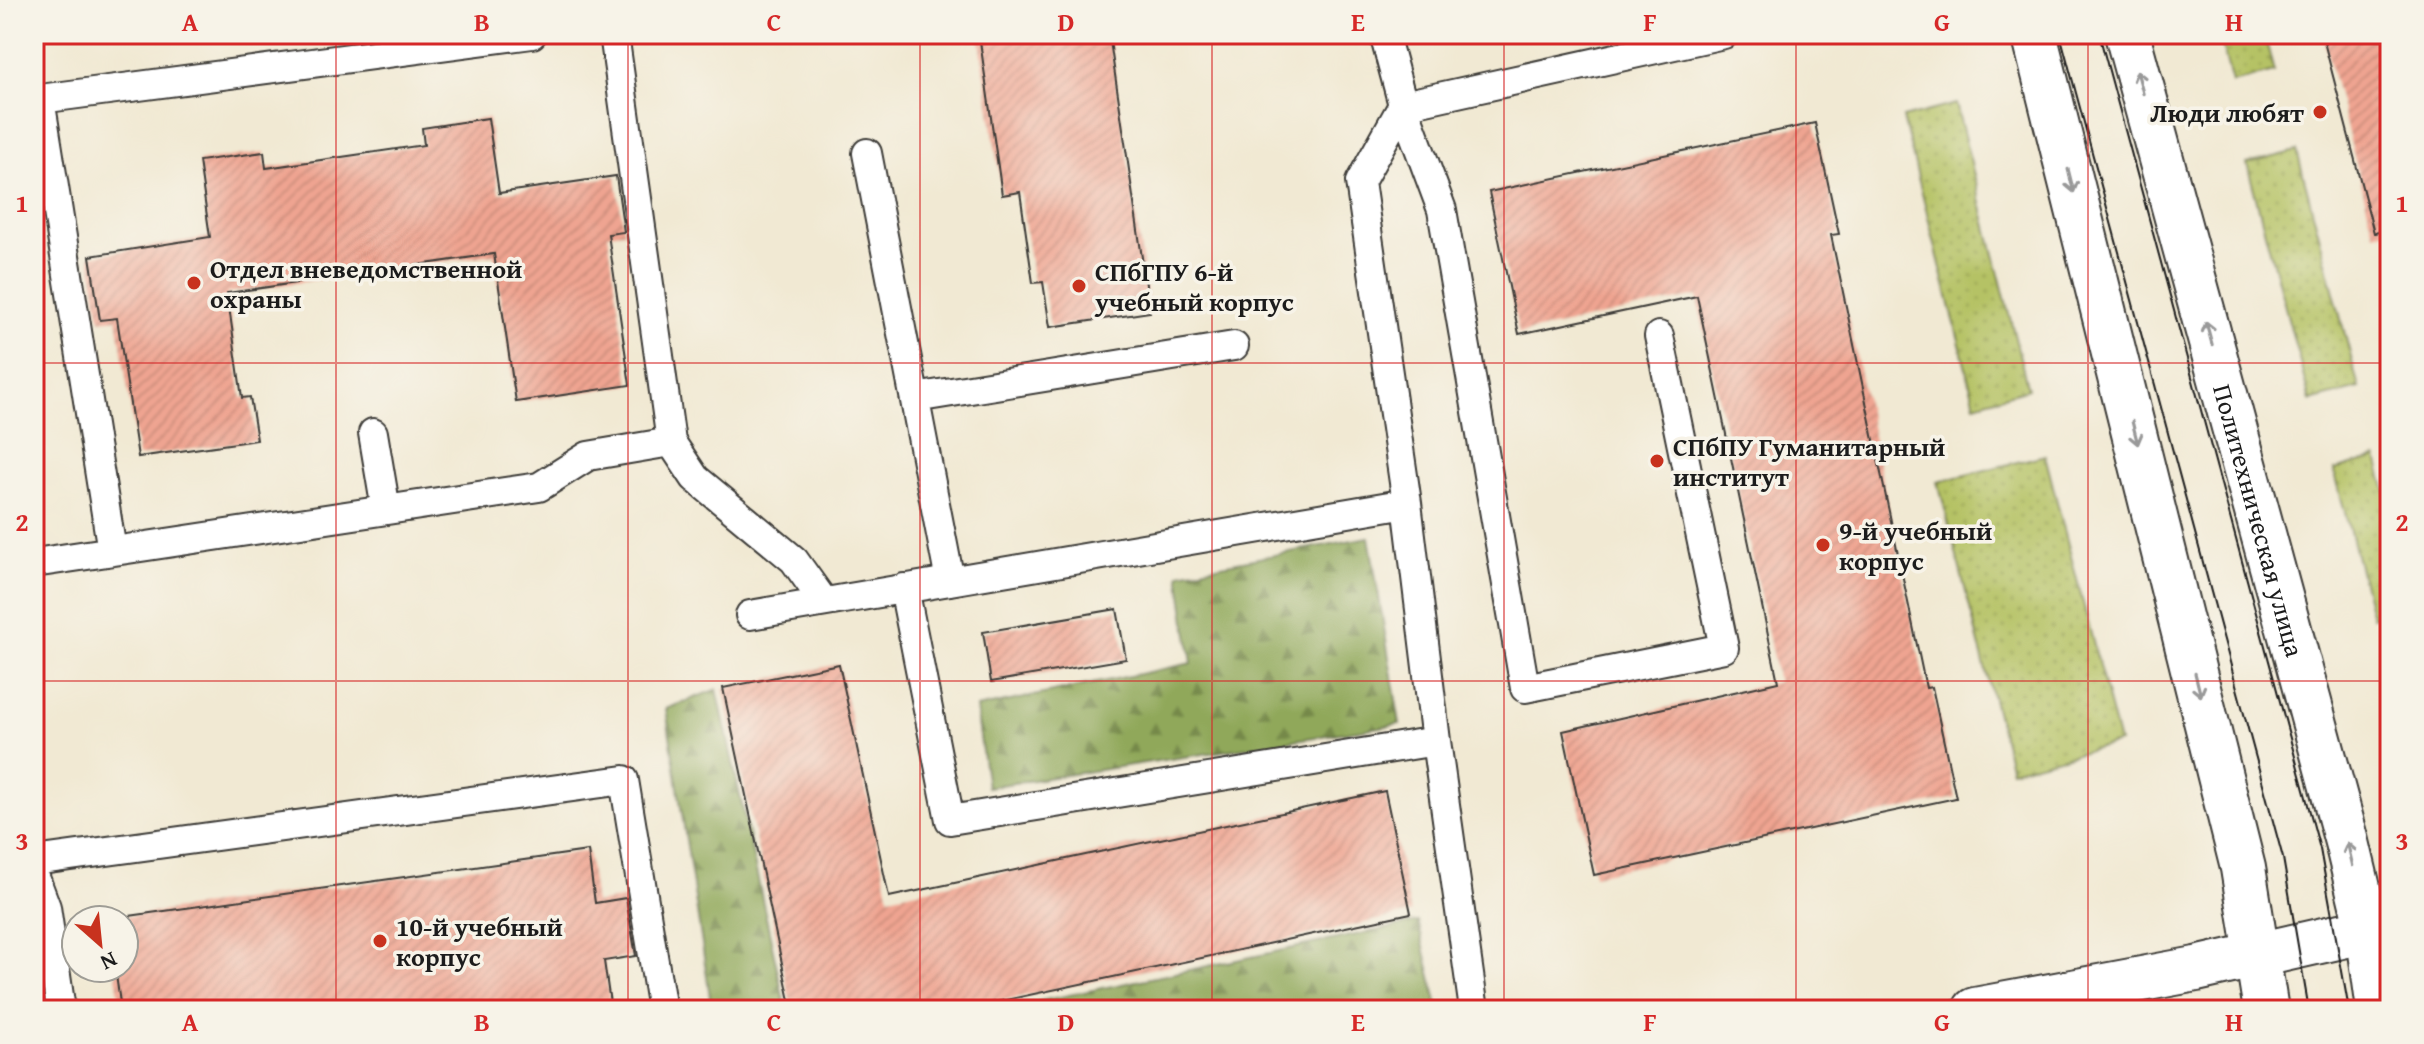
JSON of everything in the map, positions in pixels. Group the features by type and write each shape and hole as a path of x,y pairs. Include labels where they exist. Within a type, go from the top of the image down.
{"main road":[{"path":"2034,34 2243,868 2266,1010"},
{"name":"Политехническая улица","path":"2127,34 2347,842 2379,928 2379,1010"},
{"path":"1975,1010 2257,956 2379,928"}],"lane":[{"path":"112,551 40,99 532,34"},
{"path":"614,34 671,442 695,478 794,560 824,602"},
{"path":"1384,34 1403,105 1442,210 1525,688 1724,648 1659,336"},
{"path":"1474,1010 1436,741 1407,503 1360,182 1403,105 1724,34"},
{"path":"867,153 950,581"},
{"path":"915,398 1234,346"},
{"path":"373,433 386,510"},
{"path":"34,563 539,487 588,456 671,442"},
{"path":"750,615 1407,503"},
{"path":"904,588 950,820 1436,741"},
{"path":"34,861 624,780 662,1010"},
{"path":"34,875 46,907 61,1010"}],"green space":[{"path":"2219,34 2264,34 2274,72 2232,83"},
{"path":"1956,104 2028,389 1975,404 1903,118"},
{"path":"2297,151 2359,388 2310,401 2247,164"},
{"path":"2045,455 2119,743 2011,770 1938,482"},
{"path":"2377,458 2390,507 2390,612 2372,617 2334,470"},
{"path":"1369,537 1400,724 987,787 976,708 1192,663 1179,573"},
{"path":"717,689 786,1010 712,1010 666,709"},
{"path":"1418,922 1439,1010 997,1010"}],"building":[{"name":"СПбГПУ 6-й учебный корпус","path":"979,34 1109,34 1150,312 1050,327 1043,282 1033,283 1020,192 1002,195"},
{"path":"2322,34 2390,34 2390,230 2374,233"},
{"name":"Отдел вневедомственной охраны","path":"488,118 499,193 616,176 624,232 608,234 630,385 516,402 494,254 227,293 242,398 250,397 257,440 138,457 117,318 100,320 90,256 210,237 199,161 264,152 266,168 424,145 422,128"},
{"name":"9-й учебный корпус","path":"1815,123 1839,234 1831,235 1926,688 1932,687 1956,798 1594,875 1563,731 1778,682 1697,296 1519,334 1489,192"},
{"path":"1117,609 1126,659 991,682 983,632"},
{"path":"839,664 889,897 1385,791 1411,913 959,1010 792,1010 723,688"},
{"name":"10-й учебный корпус","path":"588,851 595,903 626,898 636,956 604,961 611,1010 121,1010 117,984 140,984 140,914"}],"tram line":[{"path":"2060,34 2283,858 2309,1010"},
{"path":"2099,34 2320,849 2349,1010"}],"place":[{"name":"Люди любят","path":"2320,112"},
{"name":"Отдел вневедомственной охраны","path":"194,283"},
{"name":"СПбГПУ 6-й учебный корпус","path":"1079,286"},
{"name":"СПбПУ Гуманитарный институт","path":"1657,461"},
{"name":"9-й учебный корпус","path":"1823,545"},
{"name":"10-й учебный корпус","path":"380,941"}]}
